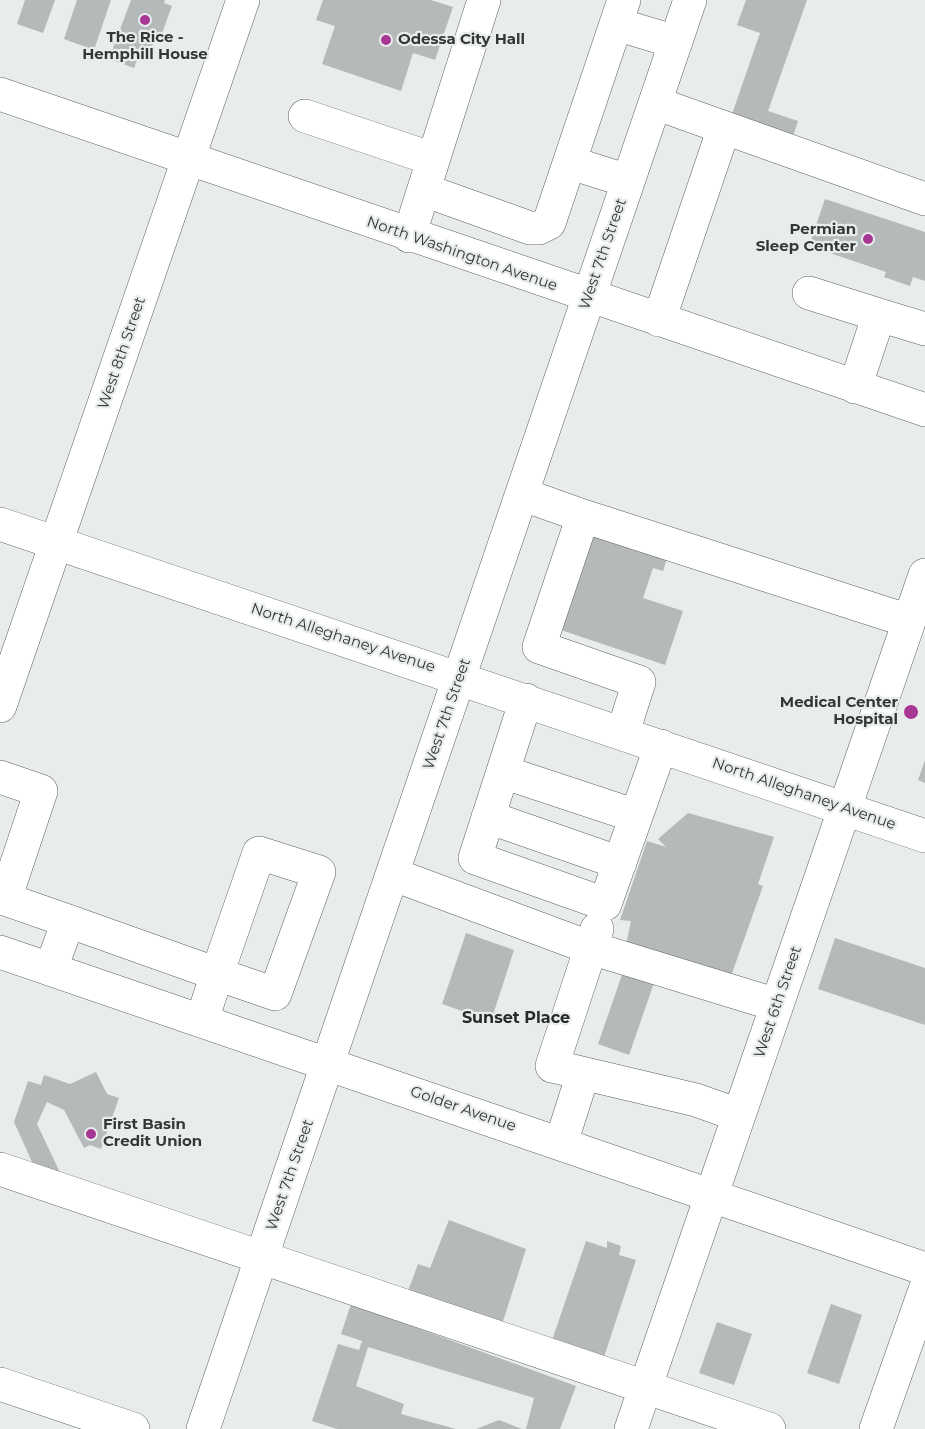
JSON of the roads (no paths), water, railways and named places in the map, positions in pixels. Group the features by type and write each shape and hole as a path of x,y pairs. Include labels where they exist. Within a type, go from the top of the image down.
{"street":[{"name":"West 8th Street","path":"0,706 243,0"},
{"path":"409,236 484,0"},
{"name":"West 7th Street","path":"203,1429 459,677 524,495 690,0"},
{"path":"424,190 530,228 539,228 549,223 620,12 675,42"},
{"name":"North Washington Avenue","path":"0,94 409,236 925,410"},
{"path":"655,103 925,199"},
{"path":"305,116 434,159"},
{"path":"659,320 724,128"},
{"path":"571,163 628,181"},
{"path":"809,293 925,329"},
{"path":"855,387 879,315"},
{"path":"524,495 909,621"},
{"path":"584,516 539,647 639,682 623,732"},
{"name":"North Alleghaney Avenue","path":"0,524 623,732 925,836"},
{"name":"West 6th Street","path":"631,1429 924,581"},
{"path":"526,700 475,858 605,904"},
{"path":"661,746 605,904 552,1066 696,1100 738,1115"},
{"path":"503,772 636,816"},
{"path":"0,777 41,791 5,899 217,974 202,1020"},
{"path":"488,817 620,863"},
{"path":"392,874 591,948 777,1005"},
{"path":"51,969 68,921"},
{"name":"Golder Avenue","path":"0,952 925,1269"},
{"path":"561,1143 583,1074"},
{"path":"0,1169 768,1429"},
{"path":"876,1429 925,1290"},
{"path":"0,1384 133,1429"}],"place":[{"name":"The Rice - Hemphill House","path":"145,20"},
{"name":"Odessa City Hall","path":"386,40"},
{"name":"Permian Sleep Center","path":"868,239"},
{"name":"Medical Center Hospital","path":"911,712"},
{"name":"First Basin Credit Union","path":"91,1134"}],"district":[{"name":"Sunset Place","path":"516,1018"}]}
